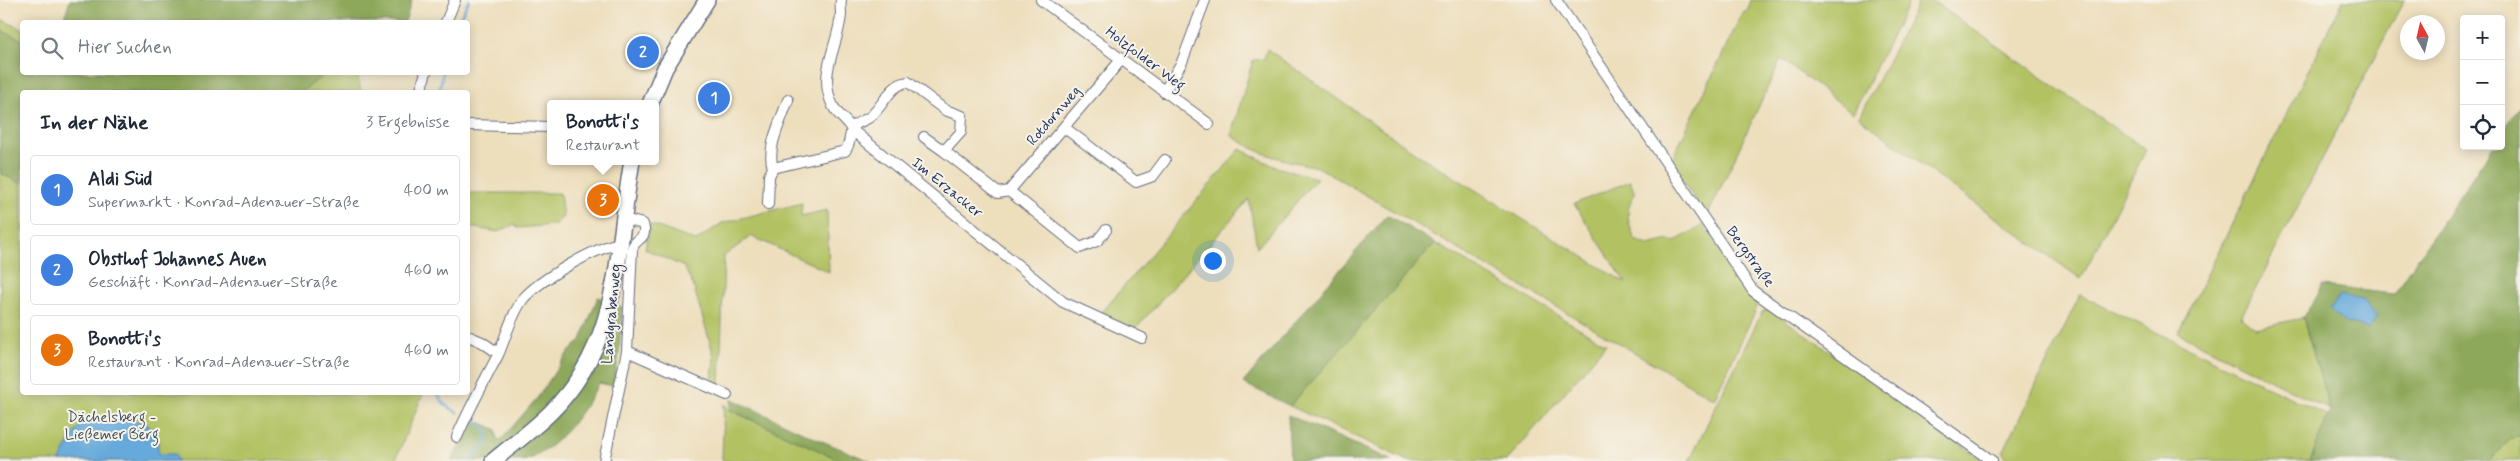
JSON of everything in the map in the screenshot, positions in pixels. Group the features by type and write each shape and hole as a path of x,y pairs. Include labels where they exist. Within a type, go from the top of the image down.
{"main road":[{"path":"652,100 666,68 707,0"},
{"path":"493,461 552,412 580,377 604,326 622,243 631,165"}],"street":[{"path":"447,20 454,0"},
{"name":"Im Erzacker","path":"841,0 841,16 828,58 826,74 833,105 852,130 1063,302 1142,338"},
{"name":"Holzfolder Weg","path":"1041,0 1208,124"},
{"path":"1164,92 1182,62 1205,0"},
{"name":"Bergstraße","path":"1556,0 1753,291 1992,461"},
{"name":"Rotdornweg","path":"1009,191 1065,128 1121,60"},
{"path":"421,90 425,75"},
{"path":"768,204 769,176 774,168 845,151 851,144 852,130 859,122 870,117 896,86 908,82 945,110 962,116 961,132 944,151"},
{"path":"774,168 770,160 772,148 788,100"},
{"path":"470,125 547,127"},
{"path":"1065,128 1136,182 1153,176 1165,160"},
{"path":"924,137 998,193 1009,191 1080,248 1097,241 1106,230"},
{"name":"Landgrabenweg","path":"604,461 627,351 632,249 633,244 643,237 645,231 643,224 624,219"},
{"path":"457,437 498,353 516,311 524,299 538,287 600,248 622,243"},
{"path":"470,337 482,342 498,353"},
{"path":"627,351 727,395"}],"green space":[{"path":"70,0 412,0 406,20 64,20"},
{"path":"1751,0 1910,0 1853,113 1781,59 1707,217 1670,163 1742,14 1748,10"},
{"path":"1919,0 1931,0 2146,150 2081,279 1933,173 1859,117"},
{"path":"2343,0 2404,0 2241,317 2255,328 2303,318 2330,410 2178,333"},
{"name":"Dächelsberg - Ließemer Berg","path":"0,19 20,28 20,75 357,75 361,90 20,90 20,395 423,395 395,461 0,461"},
{"path":"0,30 20,39 20,75 323,75 305,90 20,90 20,183 0,173"},
{"path":"1267,49 1417,154 1626,283 1574,204 1630,181 1635,194 1629,206 1628,217 1635,240 1648,245 1669,240 1674,242 1703,225 1759,303 1714,399 1318,167 1262,153 1231,135 1253,60 1264,59"},
{"path":"2520,106 2520,435 2511,439 2488,461 2310,461 2330,410 2303,318 2322,286 2394,294 2490,150 2505,150 2505,128"},
{"path":"1240,149 1276,167 1317,178 1257,248 1249,199 1133,332 1098,317"},
{"path":"470,193 560,193 563,217 555,225 517,228 515,224 498,232 470,227"},
{"path":"802,203 801,216 827,210 829,272 751,236 724,256 720,384 712,381 714,356 693,285 684,267 645,249 650,224 696,241 722,223"},
{"path":"1387,215 1435,243 1290,406 1243,383"},
{"path":"1435,243 1606,344 1507,461 1408,461 1290,406"},
{"path":"2080,295 2328,416 2310,461 2006,460 2003,452"},
{"path":"598,297 622,307 619,355 613,386 599,383 577,418 567,430 545,451 533,458 521,461 451,461 474,420 496,429 498,440 502,439 538,397 567,354 581,340"},
{"path":"1768,309 1984,461 1689,461 1762,312"},
{"path":"732,399 817,439 870,461 842,461 730,410"},
{"path":"724,404 730,410 842,461 725,461 722,459"},
{"path":"1288,415 1393,461 1290,461"},
{"path":"2520,435 2520,461 2488,461 2511,439"}],"water":[{"path":"2340,295 2362,300 2377,317 2368,329 2343,322 2330,309"},
{"path":"111,417 138,421 150,427 157,437 159,454 175,454 178,461 60,461 71,440 84,422"}],"waterway":[{"path":"459,20 469,0"},
{"path":"439,90 442,75"},
{"path":"438,395 445,405 458,413"},
{"path":"469,461 487,443 486,430 476,422"}],"place":[{"name":"Obsthof Johannes Auen","path":"643,52"},
{"name":"Aldi Süd","path":"714,98"},
{"name":"Bonotti's","path":"603,200"}]}
